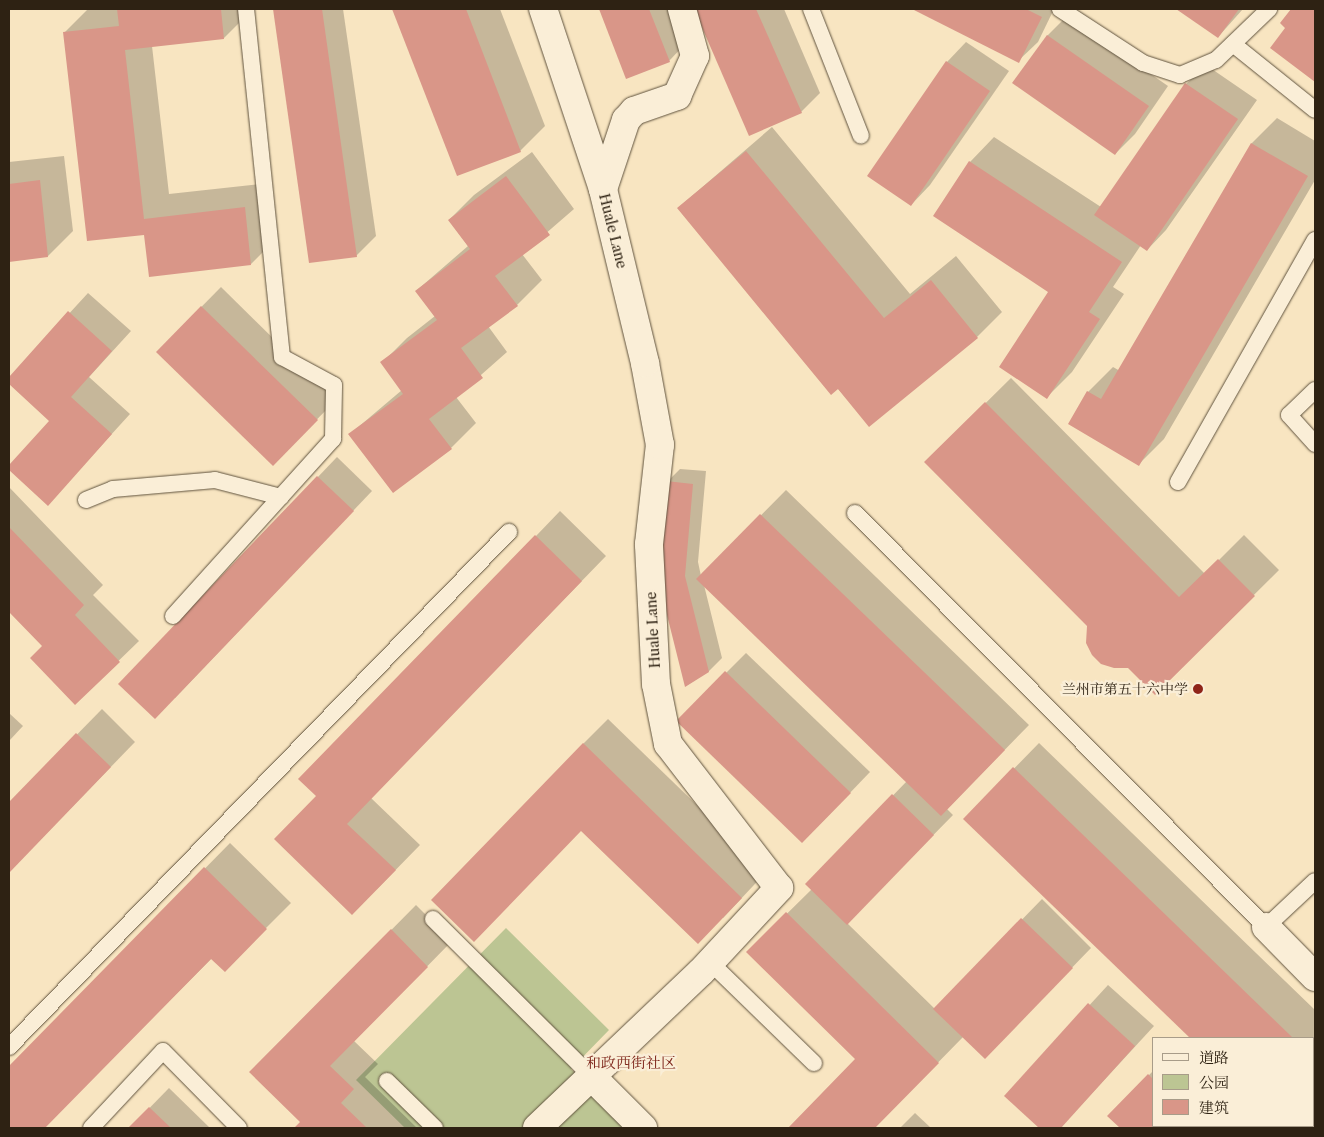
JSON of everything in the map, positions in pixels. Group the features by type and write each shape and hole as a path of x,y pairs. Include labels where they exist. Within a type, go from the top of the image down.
{"street":[{"name":"Huale Lane","path":"537,1128 592,1078 710,962 779,888 668,744 656,684 648,544 660,445 645,363 603,189 543,9"},
{"path":"603,189 626,120 634,111 677,96 695,56 682,9"},
{"path":"1266,927 1315,977"},
{"path":"592,1078 643,1128"}],"lane":[{"path":"173,616 334,439 334,385 282,357 246,9"},
{"path":"811,9 862,136"},
{"path":"1060,9 1143,63 1180,76 1216,60 1268,9"},
{"path":"1233,44 1315,110"},
{"path":"1178,482 1315,240"},
{"path":"1315,390 1289,414 1315,444"},
{"path":"86,500 113,489 215,480 281,497"},
{"path":"855,513 1266,927 1315,881"},
{"path":"9,1047 509,532"},
{"path":"433,919 592,1078"},
{"path":"710,962 814,1063"},
{"path":"91,1128 163,1051 239,1128"},
{"path":"388,1081 435,1128"}],"green space":[{"path":"506,928 609,1030 571,1069 631,1128 405,1128 356,1080"}],"building":[{"path":"117,9 221,9 224,39 125,50 144,219 245,207 251,265 149,277 144,235 87,241 63,32 119,26"},
{"path":"273,9 322,9 357,257 309,263"},
{"path":"392,9 466,9 521,152 457,176"},
{"path":"599,9 649,9 670,62 626,79"},
{"path":"694,9 756,9 802,113 749,136"},
{"path":"912,9 1026,9 1042,17 1019,63"},
{"path":"1176,9 1239,9 1218,38"},
{"path":"1291,9 1315,9 1315,82 1270,48 1285,28 1280,23"},
{"path":"1047,35 1149,106 1115,155 1012,83"},
{"path":"946,61 990,91 911,206 867,176"},
{"path":"1185,83 1238,119 1147,251 1094,215"},
{"path":"1251,143 1308,176 1139,466 1068,424 1087,391 1101,399"},
{"path":"746,151 884,318 931,280 978,338 869,427 838,389 831,395 677,208"},
{"path":"969,161 1122,262 1089,312 1100,319 1047,399 999,367 1048,292 933,216"},
{"path":"506,176 550,235 495,276 518,306 461,348 483,378 429,419 452,449 393,493 348,434 403,394 380,362 437,320 415,291 470,249 448,220"},
{"path":"40,180 48,257 9,262 9,184"},
{"path":"201,306 318,420 273,466 156,352"},
{"path":"68,311 112,351 71,397 112,434 48,506 9,470 9,465 49,421 9,384 9,377"},
{"path":"985,402 1179,597 1218,559 1255,596 1155,695 1128,668 1114,668 1101,664 1092,655 1086,643 1087,626 924,462"},
{"path":"317,476 354,511 155,719 118,684"},
{"path":"666,481 693,484 685,576 709,672 685,687 661,591"},
{"path":"760,514 1005,750 941,816 696,579"},
{"path":"9,527 84,605 75,615 120,662 75,705 30,658 42,646 9,612"},
{"path":"535,535 582,581 347,824 396,870 352,915 274,839 316,796 298,779"},
{"path":"725,671 851,793 802,843 676,721"},
{"path":"76,733 111,767 9,873 9,802"},
{"path":"583,743 742,898 698,944 581,831 474,942 431,900"},
{"path":"1013,767 1292,1037 1189,1037 963,819"},
{"path":"892,794 934,835 847,925 805,884"},
{"path":"204,867 267,929 225,972 211,959 45,1128 9,1128 9,1066"},
{"path":"786,912 939,1063 875,1128 788,1128 855,1059 746,952"},
{"path":"1021,918 1073,968 985,1059 933,1009"},
{"path":"391,929 428,967 330,1066 354,1089 341,1103 367,1128 294,1128 300,1122 249,1072"},
{"path":"1088,1003 1135,1046 1061,1128 1039,1128 1004,1096"},
{"path":"1148,1074 1152,1078 1152,1127 1203,1128 1120,1128 1107,1116"},
{"path":"1314,1092 1315,1128 1282,1127 1314,1127"},
{"path":"149,1107 171,1128 128,1128"}],"place":[{"name":"兰州市第五十六中学","path":"1198,689"}],"district":[{"name":"和政西街社区","path":"631,1063"}]}
